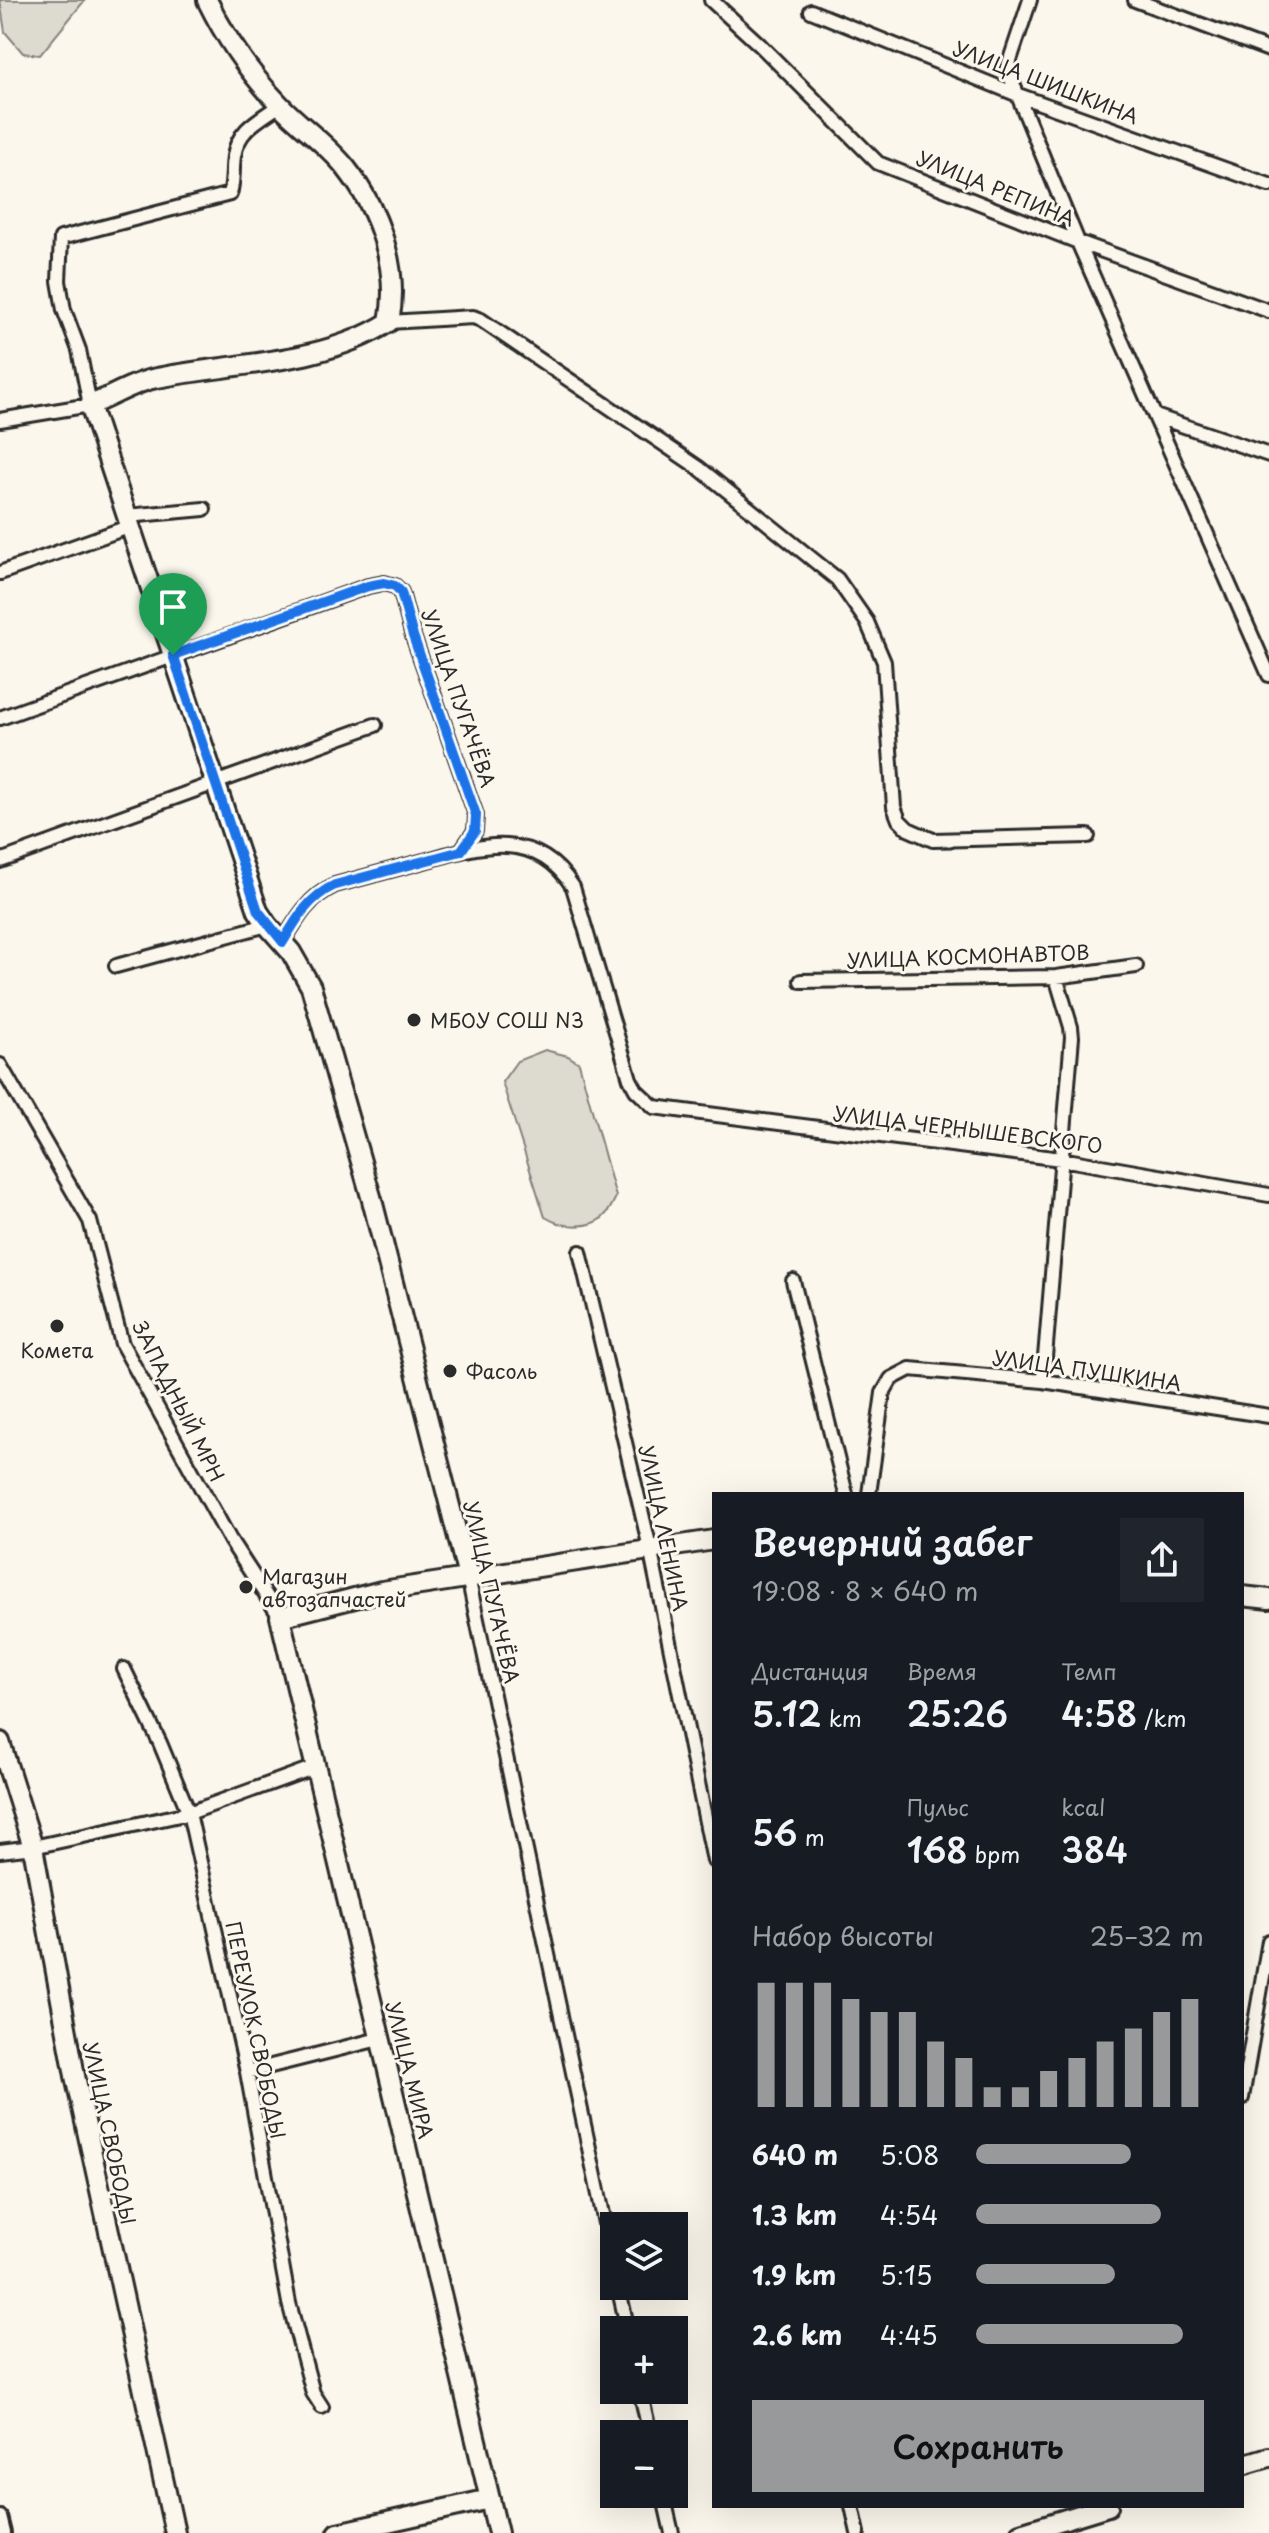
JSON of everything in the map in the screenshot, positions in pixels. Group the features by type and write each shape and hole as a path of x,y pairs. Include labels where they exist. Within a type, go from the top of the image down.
{"street":[{"path":"207,0 237,51 280,105 346,168 365,198 379,228 389,261 393,290 389,322"},
{"name":"УЛИЦА РЕПИНА","path":"711,0 878,163 1078,242 1269,675"},
{"path":"1030,0 1007,69 1078,242 1269,311"},
{"path":"1135,0 1269,50"},
{"name":"УЛИЦА ШИШКИНА","path":"811,11 1018,95 1269,185"},
{"path":"90,405 79,350 64,310 59,281 61,238 230,194 234,180 233,158 239,136 280,105"},
{"path":"0,420 90,405 149,380 318,351 366,336 389,322 473,317 481,320 699,468 837,579 867,622 884,662 894,807 899,820 908,829 933,840 1088,836"},
{"name":"УЛИЦА ПУГАЧЁВА","path":"90,405 258,911 303,969 311,987 372,1200 468,1577 603,2212"},
{"path":"1155,416 1269,455"},
{"path":"0,573 129,521 204,509"},
{"name":"УЛИЦА ПУГАЧЁВА","path":"173,655 368,586 384,583 395,586 401,592 412,633 476,815 475,831 461,851"},
{"path":"0,718 173,655"},
{"path":"0,861 375,725"},
{"name":"УЛИЦА ЧЕРНЫШЕВСКОГО","path":"461,851 485,845 520,847 547,858 566,876 573,887 630,1079 644,1100 661,1110 1061,1159 1269,1195"},
{"path":"283,942 301,913 320,892 335,885 461,851"},
{"path":"116,966 267,925"},
{"name":"УЛИЦА КОСМОНАВТОВ","path":"801,981 1056,977 1136,966"},
{"path":"1043,1381 1071,1027 1056,977"},
{"name":"ЗАПАДНЫЙ МРН","path":"0,1065 90,1221 122,1344 230,1540 280,1617"},
{"name":"УЛИЦА ЛЕНИНА","path":"580,1252 650,1548 712,1851"},
{"path":"793,1281 846,1492"},
{"name":"УЛИЦА ПУШКИНА","path":"869,1492 886,1384 900,1373 921,1369 1043,1381 1269,1416"},
{"path":"280,1617 382,1591 712,1540"},
{"path":"1244,1596 1269,1599"},
{"name":"УЛИЦА МИРА","path":"280,1617 498,2533"},
{"name":"ПЕРЕУЛОК СВОБОДЫ","path":"124,1669 189,1813 247,2072 289,2303 313,2393 322,2407"},
{"name":"УЛИЦА СВОБОДЫ","path":"0,1742 33,1847 75,2076 175,2533"},
{"path":"0,1851 33,1847 189,1813 315,1767"},
{"path":"1244,2086 1269,1941"},
{"path":"247,2072 379,2039"},
{"path":"1244,2464 1269,2457"},
{"path":"338,2533 490,2499"},
{"path":"666,2508 672,2533"},
{"path":"852,2508 858,2533"},
{"path":"1020,2533 1102,2508"},
{"path":"0,2517 4,2533"}],"shaded area":[{"path":"0,0 85,0 40,55 23,53 5,32"},
{"path":"545,1050 568,1056 579,1063 616,1197 607,1212 593,1223 568,1225 545,1217 502,1082 517,1061"}],"place":[{"name":"МБОУ СОШ N3","path":"414,1020"},
{"name":"Комета","path":"57,1326"},
{"name":"Фасоль","path":"450,1371"},
{"name":"Магазин автозапчастей","path":"246,1587"}],"route":[{"path":"384,583 395,586 401,592 412,633 476,815 475,831 461,851 335,885 320,892 301,913 283,942 258,911 173,655 368,586 384,583"}]}
